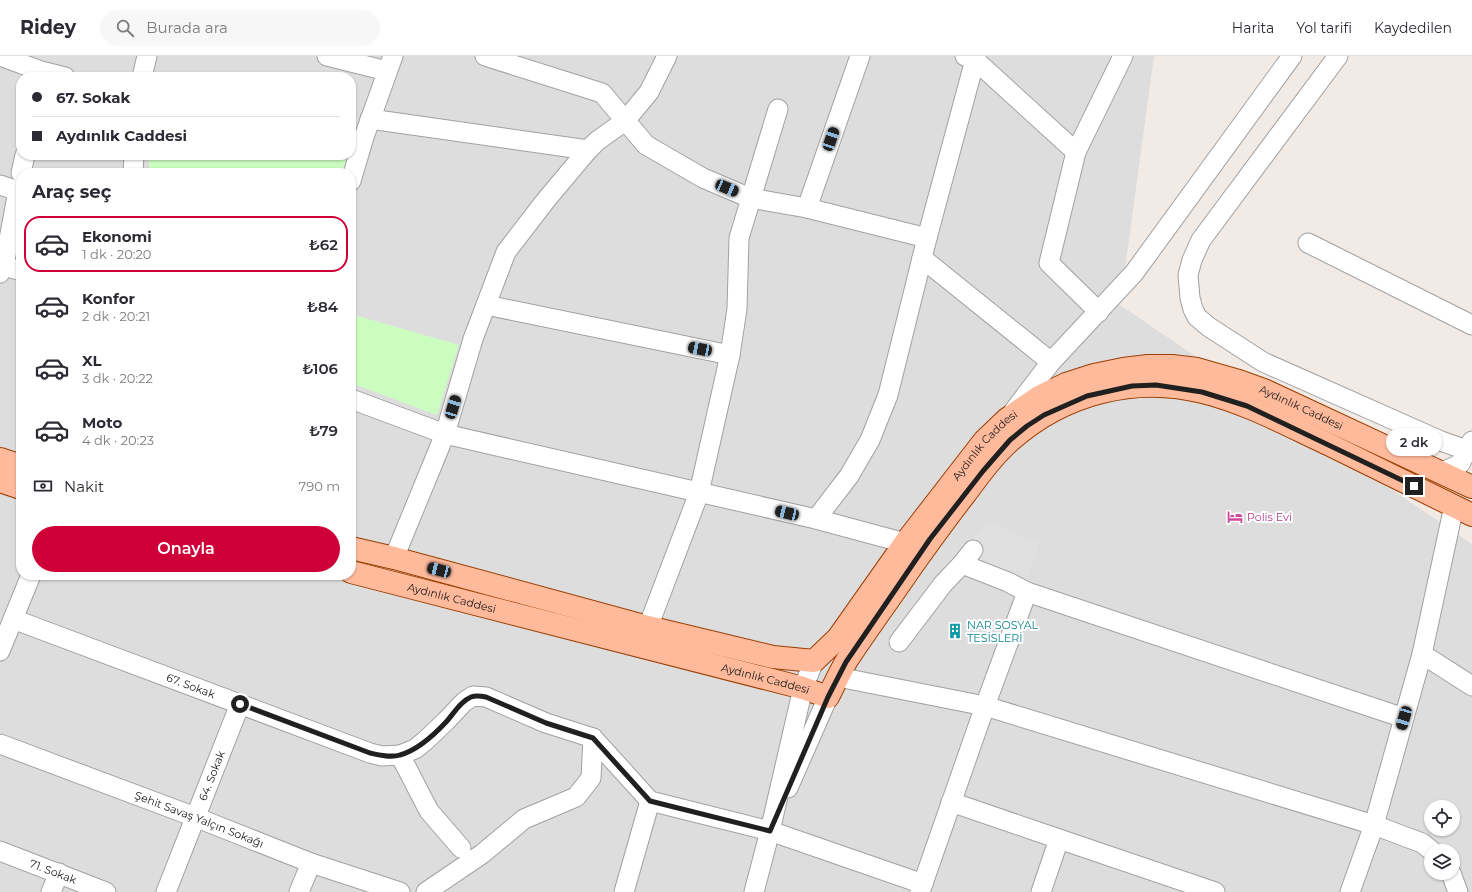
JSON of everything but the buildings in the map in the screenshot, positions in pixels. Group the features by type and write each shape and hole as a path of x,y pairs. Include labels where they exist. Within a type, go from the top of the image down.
{"main road":[{"name":"Aydınlık Caddesi","path":"356,549 394,558 648,627 772,657 814,661 838,638 905,543 984,441 1007,419 1038,397 1066,384 1094,374 1148,366 1172,366 1198,369 1264,390 1472,487"},
{"name":"Aydınlık Caddesi","path":"356,573 803,688 828,697 840,672 930,539 997,453 1027,426 1044,415 1087,396 1132,386 1156,385 1182,388 1222,397 1247,406 1293,427 1463,510"},
{"path":"0,459 16,464"},
{"path":"0,481 16,486"},
{"path":"814,661 840,672"}],"street":[{"path":"0,56 52,72"},
{"path":"143,72 147,56"},
{"path":"327,56 390,63 370,119 358,136 356,149"},
{"path":"485,56 527,62 602,93 646,145 703,178 750,198 807,208 927,238"},
{"path":"394,558 445,434 473,339 506,252 546,200 588,150 597,141 625,121 649,92 667,56"},
{"path":"807,208 860,56"},
{"path":"1099,312 1049,263 1076,152 1123,56"},
{"path":"1007,419 1050,362 1099,312 1134,273 1292,56"},
{"path":"1338,56 1201,240 1192,260 1188,275 1190,298 1197,317 1209,327 1263,362 1441,441 1470,448 1460,464 1440,473"},
{"path":"816,519 853,470 870,440 888,395 972,57 1076,152"},
{"path":"648,627 699,493 730,355 737,309 739,238 778,110"},
{"path":"370,119 588,150"},
{"path":"8,270 15,180"},
{"path":"1308,243 1472,325"},
{"path":"922,258 1050,362"},
{"path":"486,305 730,355"},
{"path":"356,401 445,434 816,519 905,543"},
{"path":"1350,892 1374,825 1463,510"},
{"path":"899,642 943,584 963,563 1005,591 1025,596 1404,718"},
{"path":"0,651 8,621 28,580"},
{"path":"461,848 429,811 400,755 415,748 425,741 464,702 473,696 486,697 546,723 593,738 650,801 770,831 922,888 951,802 1025,596"},
{"name":"67. Sokak","path":"8,621 240,704 370,753 382,756 400,755"},
{"path":"1422,654 1472,686"},
{"path":"754,892 770,831 803,688 814,661"},
{"path":"840,672 985,706 1374,825 1424,845"},
{"path":"770,831 828,697"},
{"name":"64. Sokak","path":"166,892 240,704"},
{"path":"426,892 482,854 524,819 576,797 591,778 593,738"},
{"name":"Şehit Savaş Yalçın Sokağı","path":"0,744 195,817 311,863 400,892"},
{"path":"624,892 650,801"},
{"path":"951,802 1215,892"},
{"path":"1040,892 1059,839"},
{"name":"71. Sokak","path":"0,851 106,892"},
{"path":"298,892 311,863"},
{"path":"51,892 59,873"},
{"path":"1454,880 1458,892"}],"shaded area":[{"path":"0,56 1154,56 1120,305 1472,544 1472,892 0,892"},
{"path":"992,524 1040,543 1028,579 959,557 983,525"}],"green space":[{"path":"149,160 346,160 343,168 149,168"},
{"path":"356,315 459,345 437,415 356,385"}],"place":[{"name":"Polis Evi","path":"1235,517"},
{"name":"NAR SOSYAL TESİSLERİ","path":"955,631"}],"route":[{"path":"240,704 370,753 382,756 392,756 400,755 415,748 425,741 435,733 469,698 473,696 486,697 564,730 593,738 650,801 770,831 828,697 846,662 930,539 997,453 1027,426 1044,415 1087,396 1113,389 1132,386 1156,385 1182,388 1222,397 1247,406 1414,486"}]}
